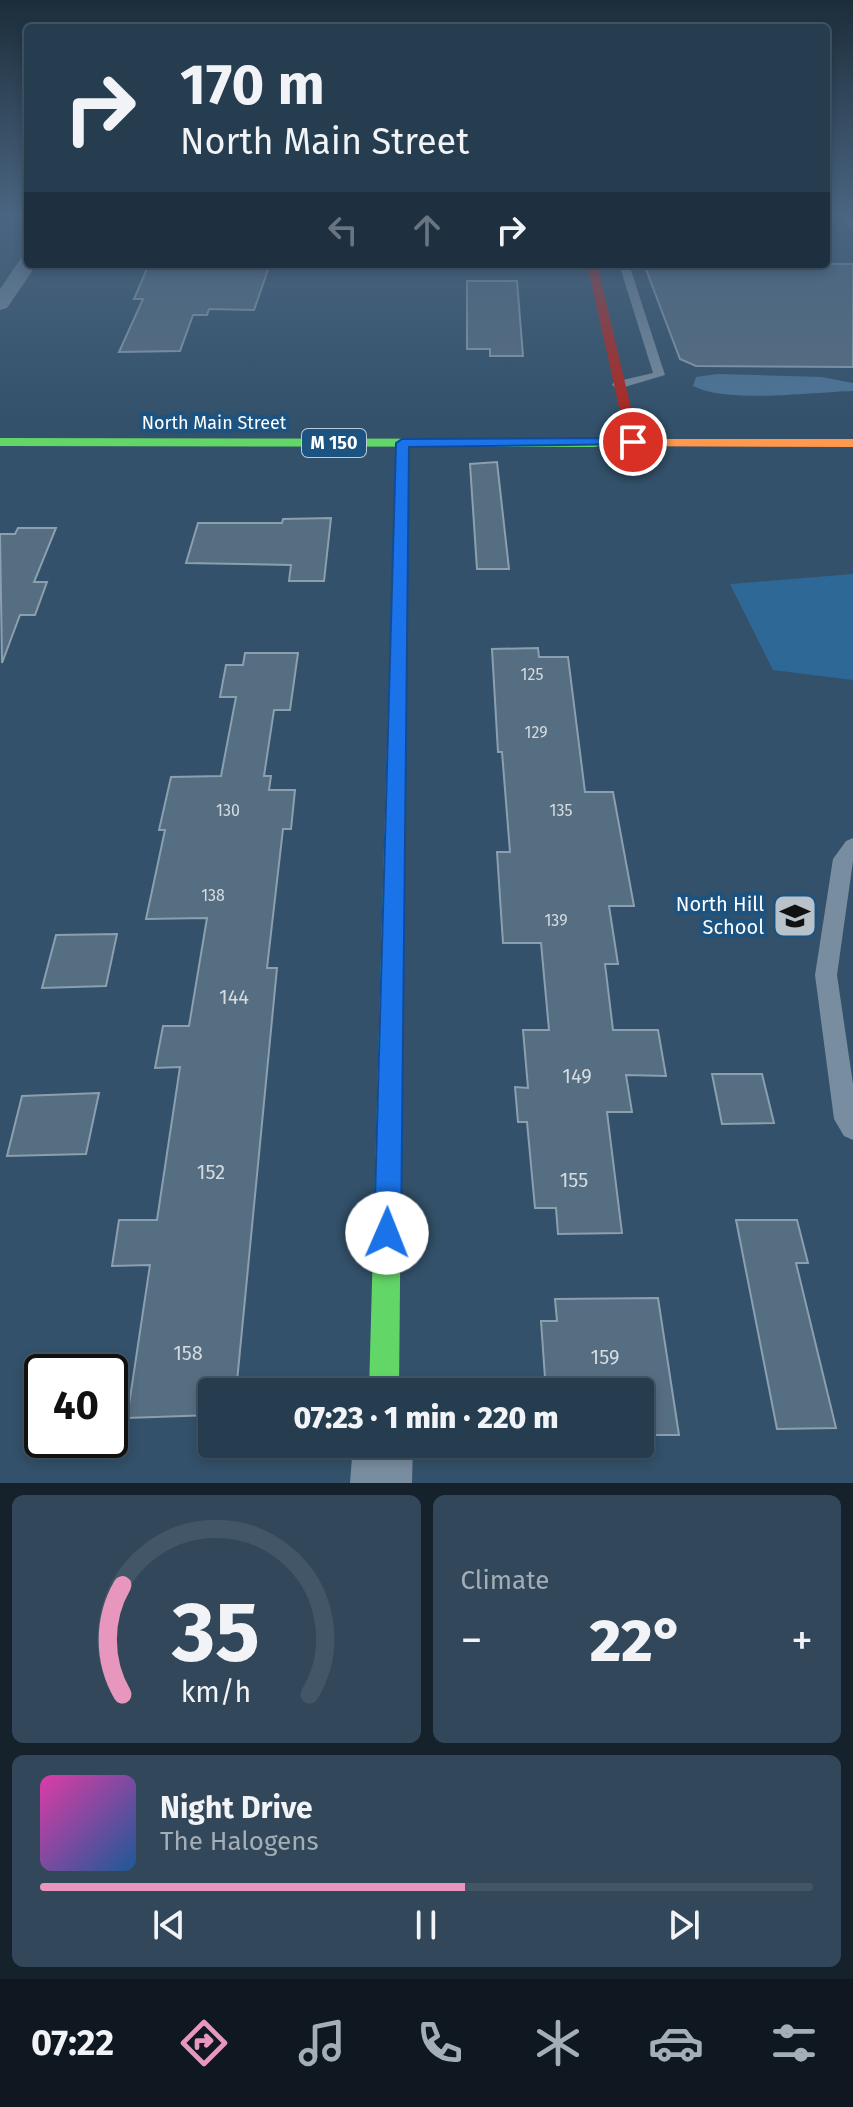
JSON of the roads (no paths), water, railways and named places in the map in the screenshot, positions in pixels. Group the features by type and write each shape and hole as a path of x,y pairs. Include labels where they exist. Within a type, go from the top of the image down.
{"street":[{"path":"0,303 14,283"},
{"path":"596,283 633,442"},
{"name":"North Main Street","path":"0,442 853,443"},
{"path":"384,1378 402,443"},
{"path":"381,1483 382,1458"}],"lane":[{"path":"618,385 659,375 630,283"},
{"path":"853,846 843,859 826,975 846,1119 853,1128"}],"place":[{"name":"North Hill School","path":"795,916"}]}
